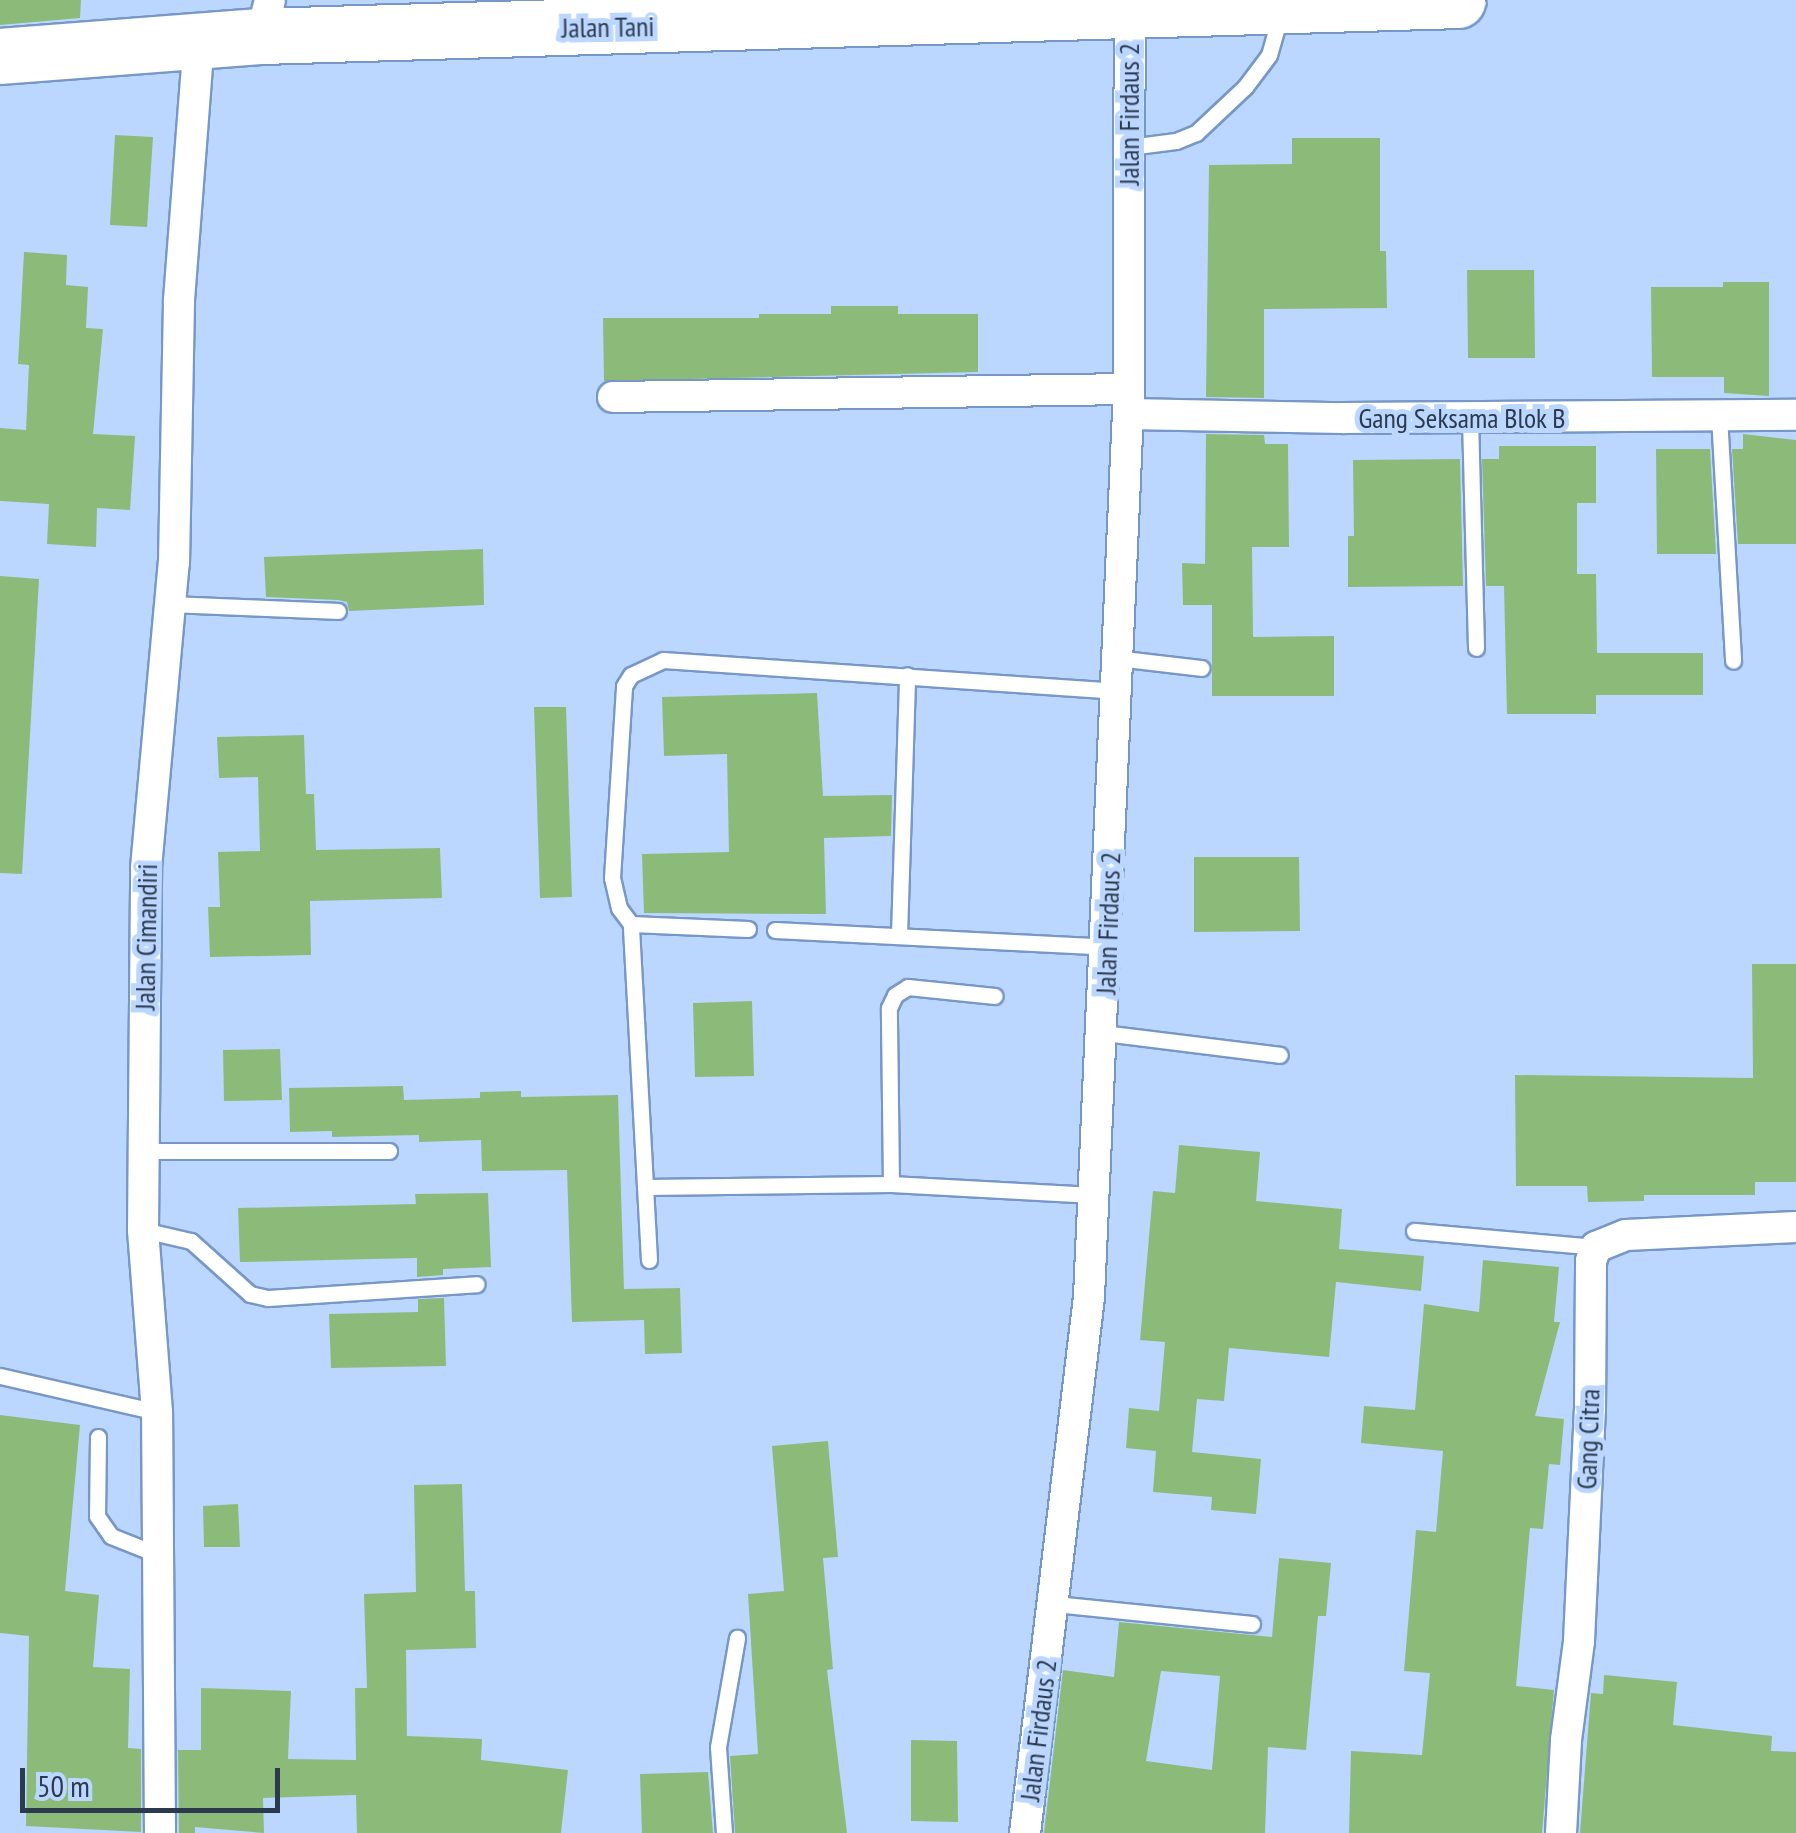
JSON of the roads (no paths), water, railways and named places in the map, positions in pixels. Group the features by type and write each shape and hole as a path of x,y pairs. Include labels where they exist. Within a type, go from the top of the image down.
{"highway":[{"name":"Jalan Tani","path":"0,56 199,42 266,18 1457,0"}],"street":[{"name":"Jalan Firdaus 2","path":"1025,1833 1089,1297 1108,947 1128,401 1130,5"},
{"name":"Jalan Cimandiri","path":"160,1833 158,1412 143,1230 146,868 170,604 179,300 199,42"},
{"name":"Gang Seksama Blok B","path":"613,397 1128,401 1470,418 1796,414"},
{"path":"1596,1246 1626,1235 1796,1227"},
{"name":"Gang Citra","path":"1561,1833 1566,1740 1579,1641 1590,1410 1591,1261 1596,1246"}],"lane":[{"path":"1129,147 1176,141 1196,133 1246,87 1269,55 1283,5"},
{"path":"1719,416 1732,661"},
{"path":"1470,418 1476,648"},
{"path":"170,604 338,611"},
{"path":"1116,658 1201,668"},
{"path":"649,1260 630,924 612,892 624,686 631,675 663,660 1115,691"},
{"path":"900,935 907,675"},
{"path":"630,924 748,929"},
{"path":"775,930 1108,947"},
{"path":"891,1184 889,1008 895,995 908,987 995,996"},
{"path":"1104,1033 1280,1055"},
{"path":"144,1151 389,1150"},
{"path":"645,1187 891,1184 1094,1194"},
{"path":"143,1230 191,1241 250,1294 268,1298 478,1284"},
{"path":"1414,1231 1596,1246"},
{"path":"0,1376 158,1412"},
{"path":"98,1437 97,1516 111,1536 156,1554"},
{"path":"1055,1604 1252,1624"},
{"path":"724,1833 718,1747 737,1638"}]}
